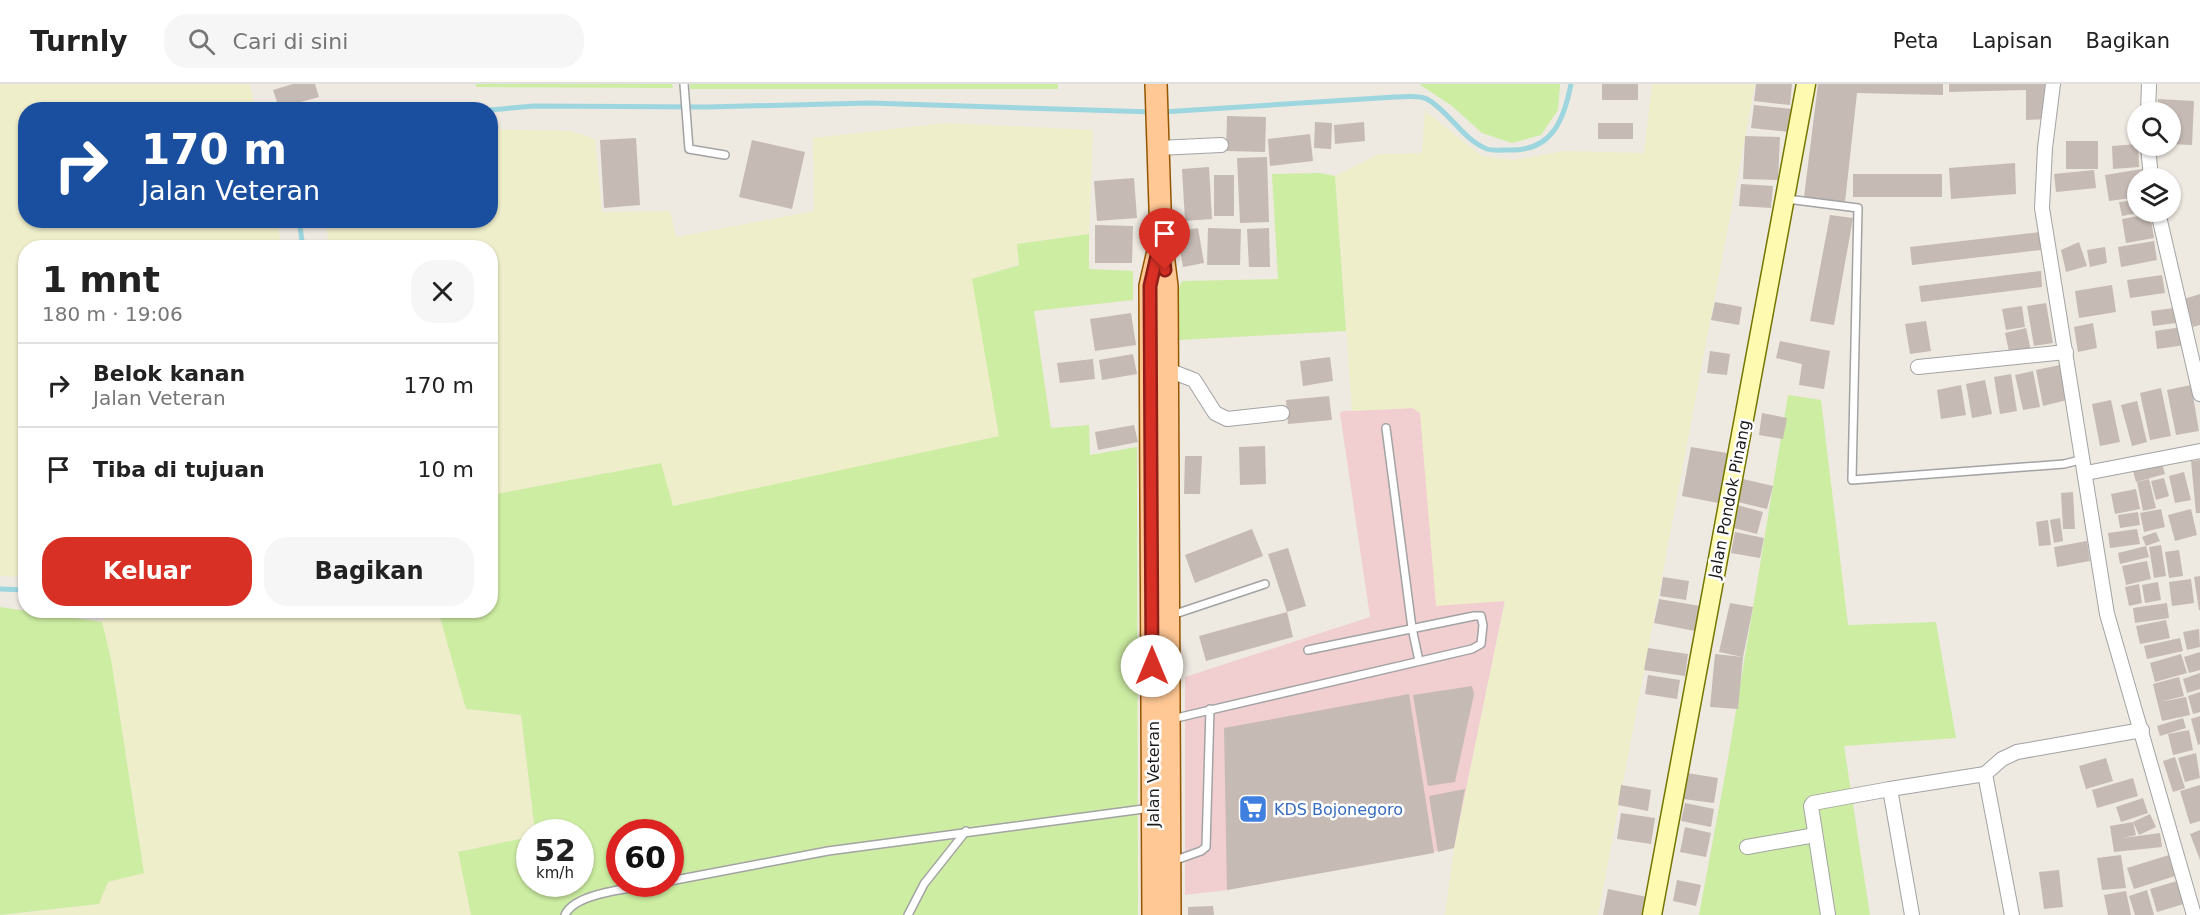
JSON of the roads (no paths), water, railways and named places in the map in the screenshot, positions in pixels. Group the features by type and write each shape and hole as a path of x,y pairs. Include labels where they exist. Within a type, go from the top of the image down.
{"main road":[{"name":"Jalan Veteran","path":"1153,915 1170,720 1167,286 1161,238 1156,93"},
{"name":"Jalan Veteran","path":"1161,238 1150,286 1162,808 1170,862 1170,915"}],"street":[{"name":"Jalan Pondok Pinang","path":"1652,915 1806,84"},
{"path":"2053,84 2045,148 2043,208 2107,614 2196,908"},
{"path":"2148,102 2149,84"},
{"path":"1157,144 1221,145"},
{"path":"2160,222 2200,394"},
{"path":"1918,367 2066,352"},
{"path":"1168,370 1194,380 1215,413 1227,419 1282,413"},
{"path":"2085,466 2200,451"},
{"path":"1828,915 1810,809 1813,803 1985,774 2002,759 2017,752 2142,730"},
{"path":"1985,774 2012,915"},
{"path":"1890,789 1912,915"},
{"path":"1747,847 1815,835"}],"lane":[{"path":"685,88 689,149 725,155"},
{"path":"1785,198 1858,208 1852,480 2064,464 2085,466"},
{"path":"1386,428 1412,628 1419,661"},
{"path":"1169,616 1265,585"},
{"path":"1170,720 1472,649 1481,644 1483,625 1481,616 1474,616 1308,650"},
{"path":"1170,862 1202,851 1206,847 1210,709"},
{"path":"684,878 828,851 966,831 1162,808"},
{"path":"908,915 924,884 966,831"},
{"path":"566,915 572,904 585,898 606,894"}],"waterway":[{"path":"1162,112 1412,96 1427,99 1435,104 1478,145 1489,150 1510,150 1536,145 1554,131 1564,110 1571,84"},
{"path":"498,109 534,106 707,107 870,103 1153,112"},
{"path":"300,228 302,240"},
{"path":"0,589 18,590"}],"place":[{"name":"KDS Bojonegoro","path":"1253,809"}]}
